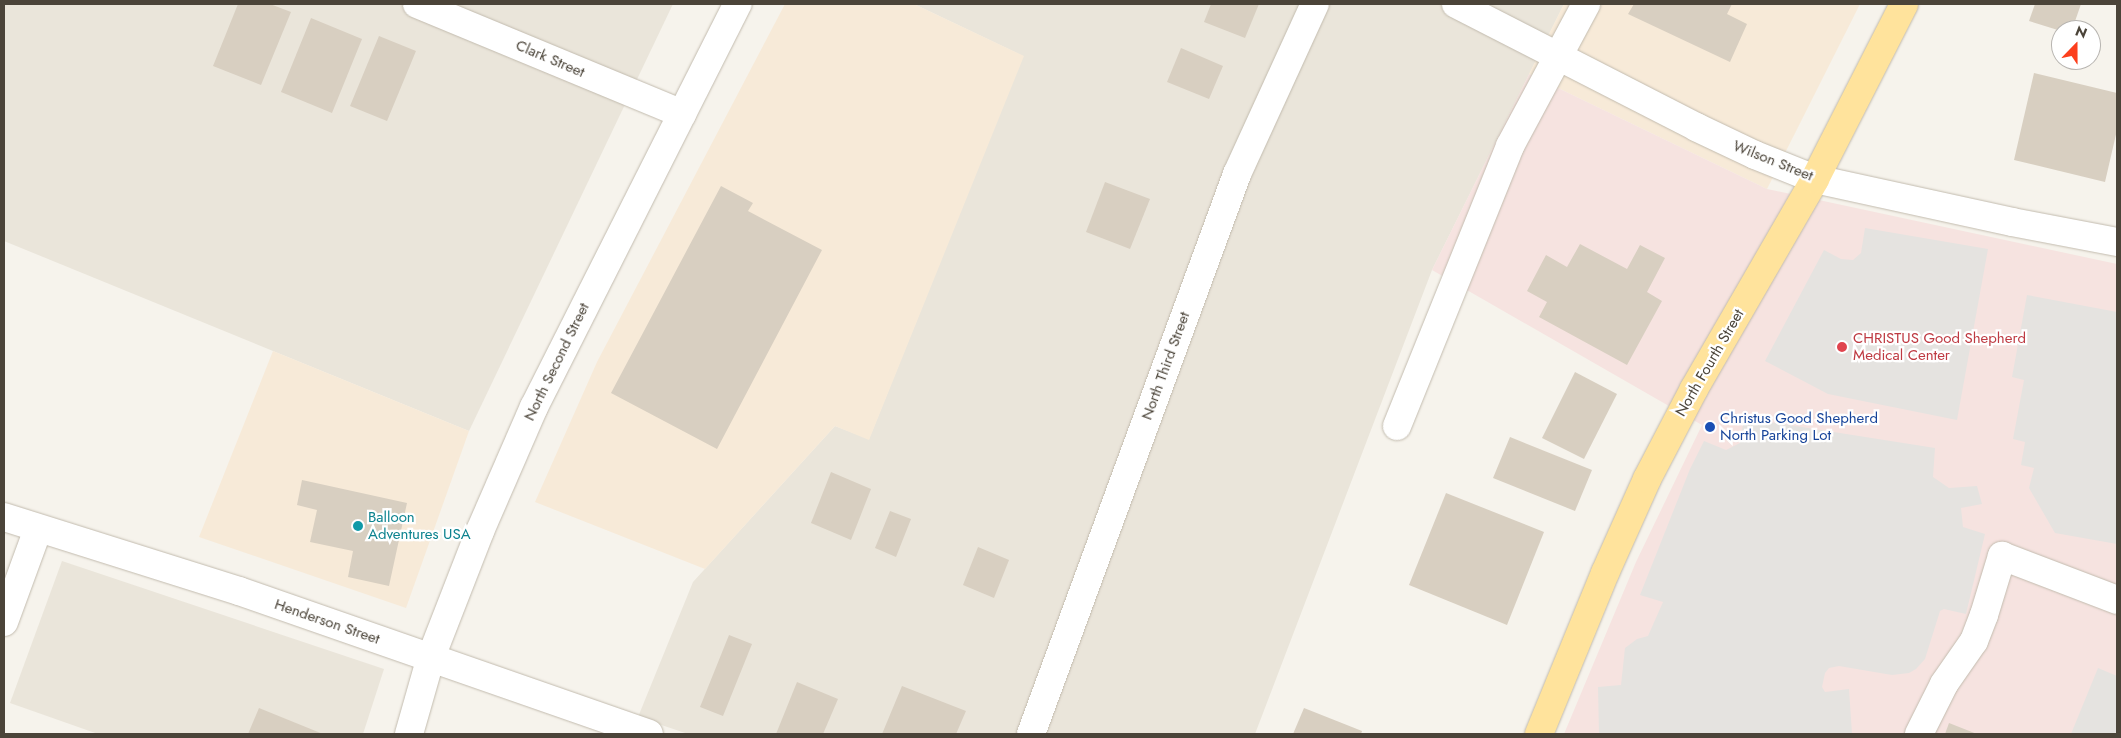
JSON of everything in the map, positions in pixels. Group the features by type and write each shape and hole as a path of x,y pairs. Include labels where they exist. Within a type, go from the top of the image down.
{"main road":[{"name":"North Fourth Street","path":"1539,734 1605,573 1648,479 1694,389 1815,179 1904,4"}],"street":[{"name":"Clark Street","path":"417,4 682,114"},
{"name":"North Second Street","path":"409,734 431,658 480,531 534,407 738,4"},
{"name":"North Third Street","path":"1030,734 1237,174 1315,4"},
{"name":"Wilson Street","path":"1456,4 1696,127 1755,155 1815,179 2012,222 2117,242"},
{"path":"1397,426 1510,146 1586,4"},
{"name":"Henderson Street","path":"4,517 239,591 648,734"},
{"path":"4,622 38,529"},
{"path":"1919,734 1944,684 1974,641 2002,556 2117,600"}],"shaded area":[{"path":"4,4 673,4 469,431 4,241"},
{"path":"785,4 914,4 1024,56 869,440 835,426 705,569 535,502 597,362"},
{"path":"914,4 1564,4 1432,270 1255,734 688,734 638,717 693,582 835,426 869,439 1023,56"},
{"path":"1564,4 1860,4 1767,189 1529,74"},
{"name":"CHRISTUS Good Shepherd Medical Center","path":"1529,74 1767,189 2117,264 2117,734 1564,734 1636,562 1702,425 1432,270"},
{"path":"1865,228 1988,249 1957,420 1828,394 1765,361 1824,250 1841,259 1853,260 1861,253"},
{"path":"2027,295 2117,312 2117,544 2055,533 2029,488 2034,468 2021,465 2025,442 2013,439 2024,380 2012,377"},
{"path":"273,351 469,431 406,608 199,537"},
{"path":"1744,418 1935,448 1933,477 1949,488 1977,486 1982,504 1961,508 1963,527 1985,534 1966,614 1944,609 1940,611 1925,659 1916,669 1909,673 1892,675 1839,666 1829,668 1825,673 1822,687 1825,692 1849,689 1852,734 1599,734 1598,687 1621,685 1625,648 1637,639 1648,636 1663,602 1640,595 1690,469 1704,441 1726,450 1740,443"},
{"path":"62,561 384,669 363,734 98,734 10,703"},
{"path":"2098,668 2117,676 2117,734 2071,734"}],"building":[{"path":"238,4 270,4 291,12 261,85 213,66"},
{"path":"1211,4 1259,4 1245,38 1204,22"},
{"path":"1634,4 1732,4 1727,14 1747,24 1730,62 1628,14"},
{"path":"2035,4 2081,4 2075,20 2051,20 2051,28 2029,21"},
{"path":"311,18 362,39 332,113 281,92"},
{"path":"379,36 416,51 387,121 350,106"},
{"path":"1181,48 1223,66 1209,99 1167,82"},
{"path":"2034,73 2117,93 2117,130 2105,182 2014,160"},
{"path":"1105,182 1150,199 1130,249 1086,232"},
{"path":"721,186 753,203 748,211 822,250 717,449 611,393"},
{"path":"1580,244 1627,269 1640,245 1665,258 1647,292 1662,301 1627,365 1539,317 1547,302 1527,291 1546,255 1567,267"},
{"path":"1575,372 1617,394 1584,459 1542,438"},
{"path":"1510,437 1592,470 1575,511 1493,478"},
{"path":"831,472 871,489 851,540 811,523"},
{"name":"Balloon Adventures USA","path":"302,480 407,503 389,586 348,577 353,551 310,542 317,510 297,505"},
{"path":"1446,493 1544,532 1507,625 1409,585"},
{"path":"890,511 911,519 896,557 875,548"},
{"path":"978,547 1009,560 994,598 963,585"},
{"path":"729,635 752,644 723,716 700,707"},
{"path":"797,682 838,699 823,734 776,734"},
{"path":"902,686 966,711 956,734 882,734"},
{"path":"259,708 323,734 248,734"},
{"path":"1304,708 1362,731 1361,734 1293,734"},
{"path":"1949,723 1977,734 1945,734"}],"place":[{"name":"CHRISTUS Good Shepherd Medical Center","path":"1842,347"},
{"name":"Christus Good Shepherd North Parking Lot","path":"1710,427"},
{"name":"Balloon Adventures USA","path":"358,526"}]}
